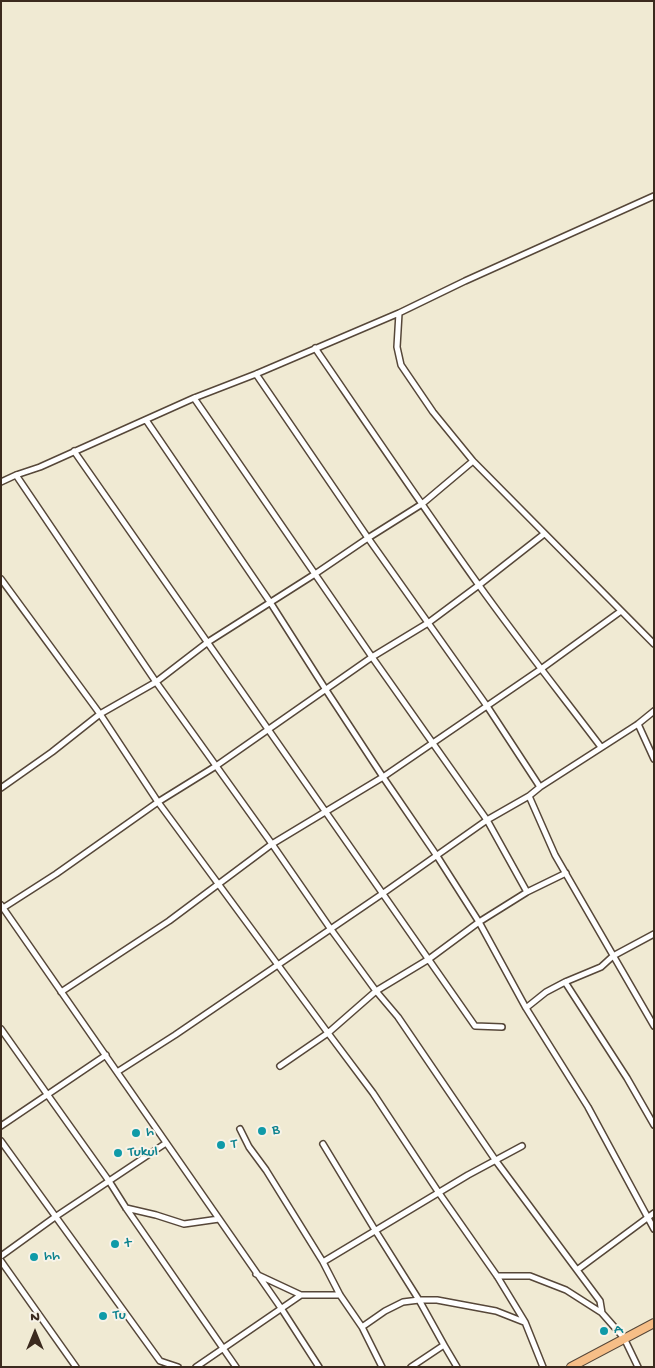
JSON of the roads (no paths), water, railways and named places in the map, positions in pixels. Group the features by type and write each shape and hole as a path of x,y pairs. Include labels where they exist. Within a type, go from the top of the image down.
{"main road":[{"path":"571,1367 654,1323"}],"street":[{"path":"1,482 40,467 194,398 399,314 465,281 654,196"},
{"path":"399,314 397,347 401,365 433,412 472,462 654,644"},
{"path":"315,348 479,585 601,747"},
{"path":"256,374 368,538 487,706 540,787"},
{"path":"194,398 372,658 487,820 527,892"},
{"path":"146,420 270,602 479,922 526,1008 588,1107 654,1229"},
{"path":"74,451 475,1026 502,1027"},
{"path":"1,788 52,752 100,714 156,682 208,642 422,504 472,462"},
{"path":"16,475 156,682 330,928 376,991 398,1017 496,1161 600,1301 602,1313"},
{"path":"319,1367 281,1308 2,907 56,874 158,802 216,766 268,728 428,623 544,534"},
{"path":"1,579 100,714 158,802 373,1093 438,1193 497,1276 525,1322 543,1367"},
{"path":"61,992 169,920 272,844 383,777 541,669 621,611"},
{"path":"117,1072 175,1035 487,820 529,796 638,724 654,711"},
{"path":"638,724 654,759"},
{"path":"529,796 555,855 654,1026"},
{"path":"280,1066 328,1034 376,991 429,959 479,922 527,892 566,873"},
{"path":"526,1008 546,992 564,982 602,967 613,956 654,934"},
{"path":"564,982 627,1078 654,1126"},
{"path":"1,1029 109,1181 236,1367"},
{"path":"1,1126 106,1055"},
{"path":"240,1129 249,1147 266,1170 323,1262 340,1295 362,1327 382,1367"},
{"path":"1,1142 160,1361 178,1367"},
{"path":"1,1256 166,1143"},
{"path":"323,1144 374,1230 419,1300 457,1367"},
{"path":"323,1262 468,1175 522,1146"},
{"path":"126,1208 184,1224 218,1219"},
{"path":"577,1270 654,1214"},
{"path":"1,1261 76,1367"},
{"path":"256,1274 301,1295 340,1295"},
{"path":"497,1276 530,1276 566,1290 602,1313 624,1338 638,1367"},
{"path":"196,1367 301,1295"},
{"path":"362,1327 385,1311 403,1302 419,1300 437,1300 496,1311 525,1322"},
{"path":"411,1367 444,1345"}],"place":[{"name":"B","path":"262,1131"},
{"name":"h","path":"136,1133"},
{"name":"T","path":"221,1145"},
{"name":"Tukul","path":"118,1153"},
{"name":"t","path":"115,1244"},
{"name":"hh","path":"34,1257"},
{"name":"Tu","path":"103,1316"},
{"name":"A","path":"604,1331"}]}
